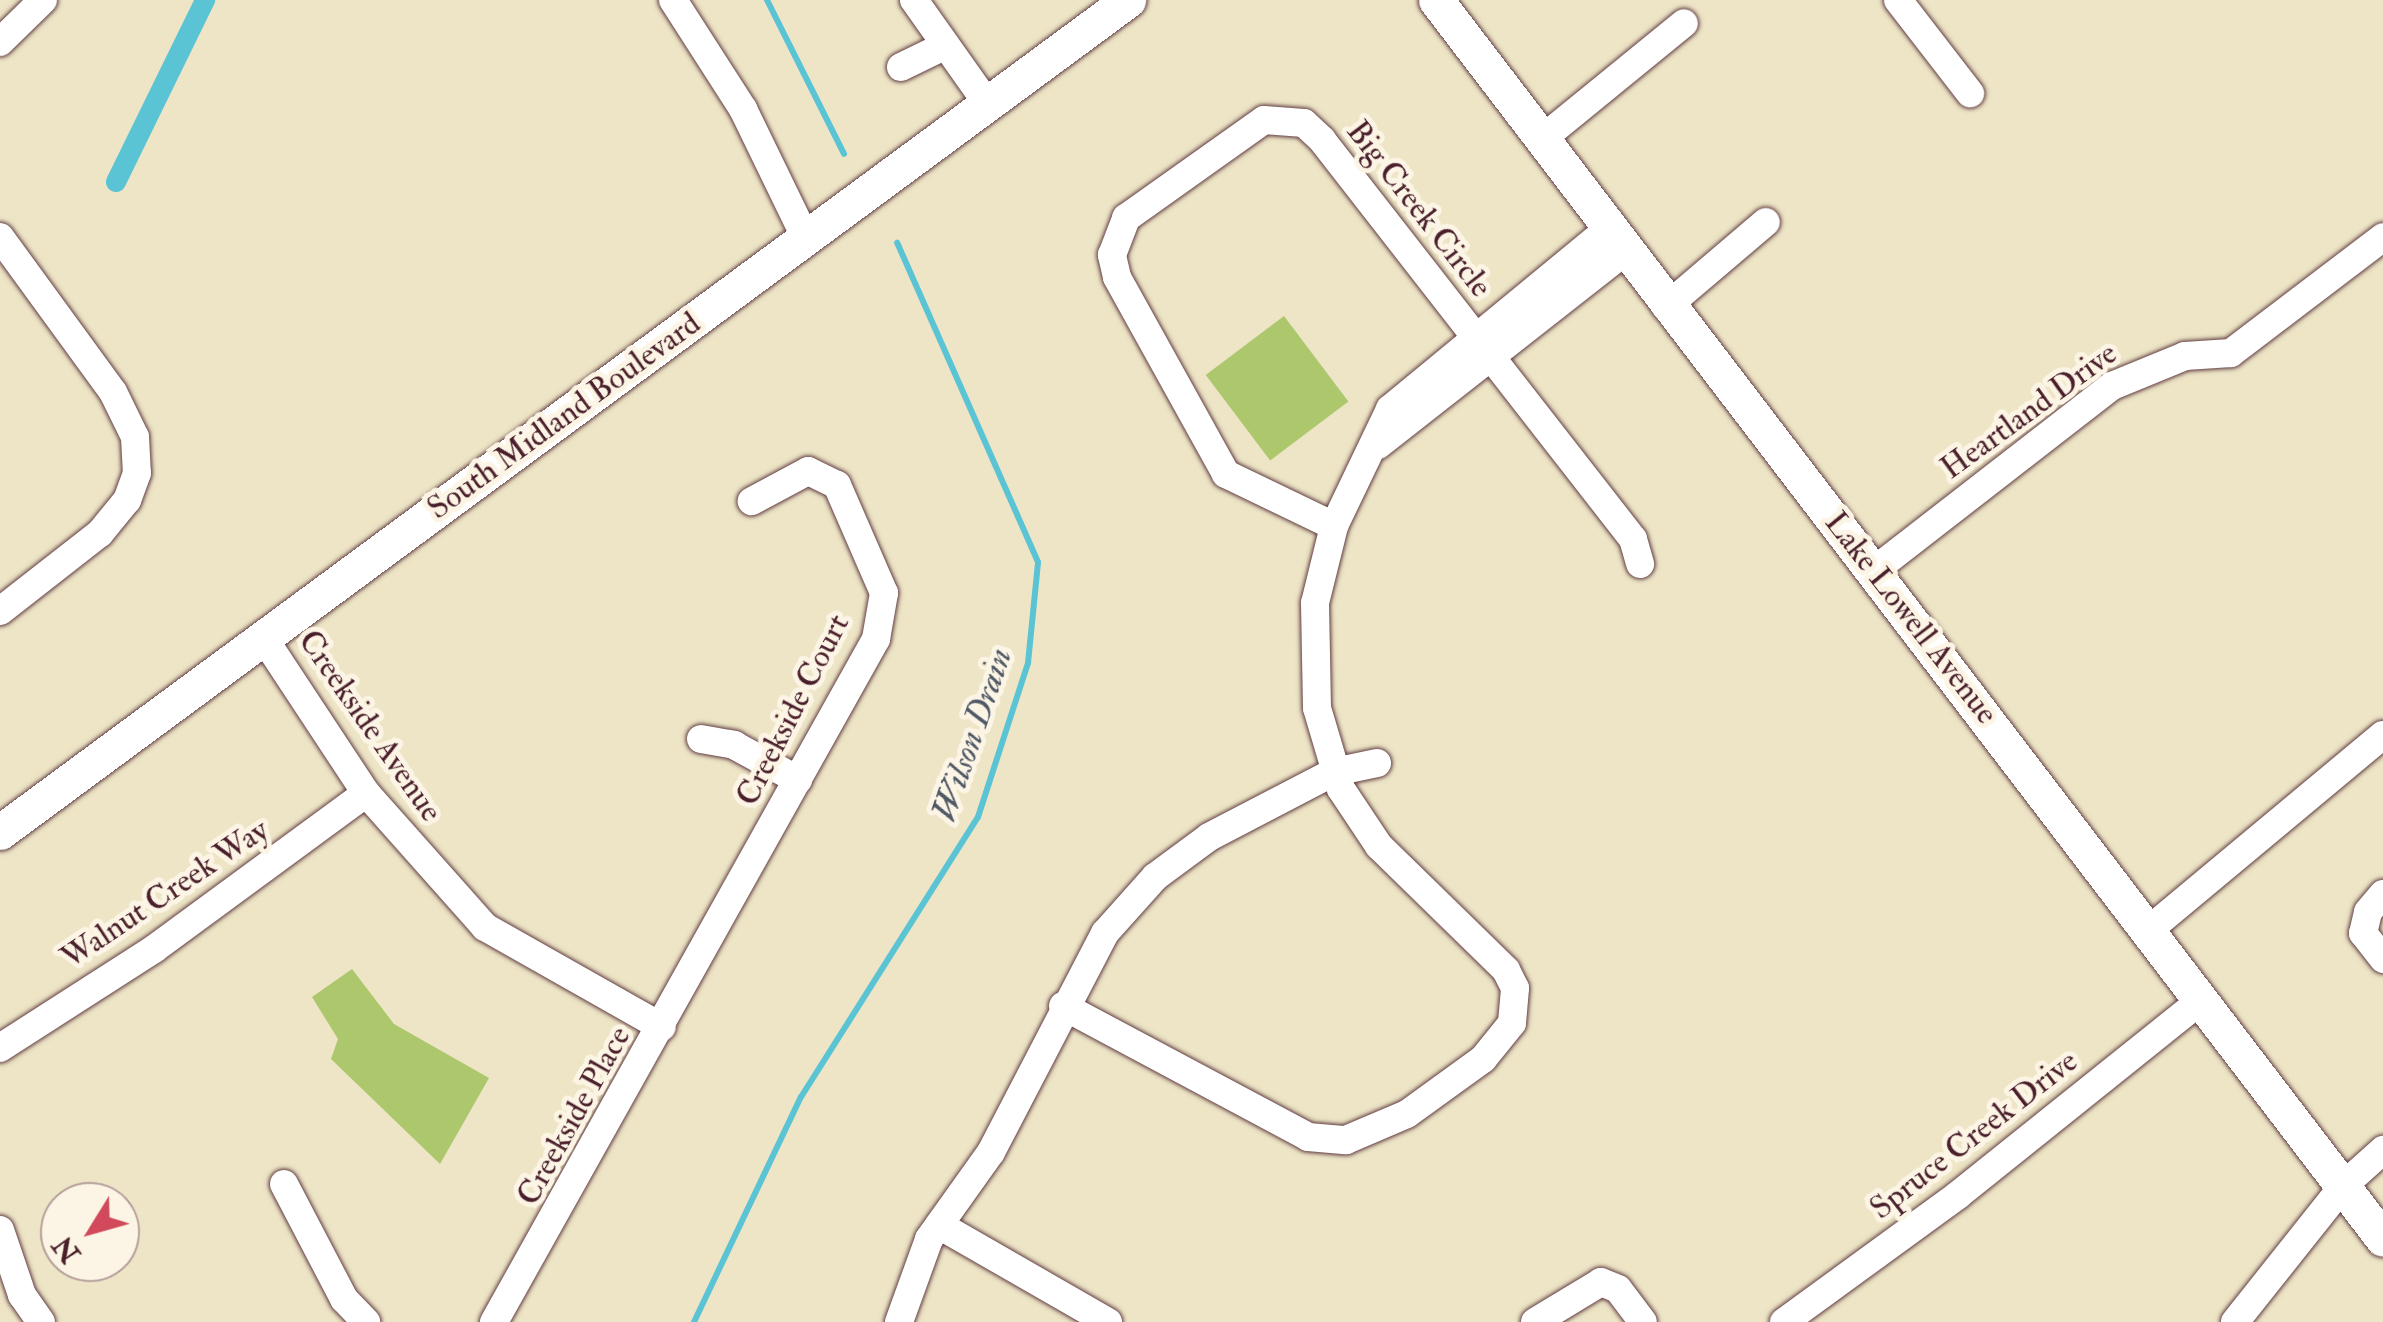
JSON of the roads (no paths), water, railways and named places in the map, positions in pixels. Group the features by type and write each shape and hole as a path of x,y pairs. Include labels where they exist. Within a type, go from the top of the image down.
{"main road":[{"name":"South Midland Boulevard","path":"0,832 1128,0"},
{"name":"Lake Lowell Avenue","path":"1436,0 1666,307 1876,569 2383,1239"}],"street":[{"path":"0,42 44,0"},
{"path":"673,0 742,109 806,239"},
{"path":"914,0 987,103"},
{"path":"1898,0 1970,93"},
{"path":"1542,139 1684,22"},
{"path":"902,67 944,46"},
{"name":"Big Creek Circle","path":"1334,526 1246,489 1208,454 1117,277 1112,255 1126,218 1246,128 1284,118 1304,123 1481,346"},
{"path":"1666,307 1766,222"},
{"name":"Heartland Drive","path":"1876,569 2112,386 2185,356 2231,353 2383,236"},
{"path":"0,238 113,392 135,437 138,472 127,500 100,533 0,611"},
{"path":"1063,1006 1308,1137 1367,1134 1483,1059 1512,1024 1515,988 1491,951 1379,846 1334,772 1311,663 1315,603 1334,526 1378,445 1390,409 1481,346 1616,240"},
{"path":"1481,346 1632,539 1640,564"},
{"name":"Creekside Court","path":"710,940 876,640 884,593 873,556 826,475 796,474 752,501"},
{"name":"Creekside Avenue","path":"264,636 366,792 486,927 662,1027"},
{"path":"2150,929 2383,735"},
{"path":"701,740 734,745 798,780"},
{"path":"899,1322 907,1288 938,1225 991,1152 1063,1006 1105,932 1155,877 1209,836 1334,772 1377,762"},
{"name":"Walnut Creek Way","path":"0,1048 212,908 366,792"},
{"path":"2383,894 2368,912 2363,933 2383,959"},
{"name":"Creekside Place","path":"494,1322 710,940"},
{"name":"Spruce Creek Drive","path":"1784,1322 1958,1195 2203,999"},
{"path":"2235,1322 2342,1186 2383,1150"},
{"path":"284,1184 334,1283 366,1322"},
{"path":"938,1225 1108,1322"},
{"path":"0,1230 22,1295 42,1322"},
{"path":"1535,1322 1574,1292 1601,1282 1618,1289 1643,1322"}],"waterway":[{"path":"116,182 205,0"},
{"name":"Wilson Drain","path":"767,0 844,154"},
{"name":"Wilson Drain","path":"694,1322 801,1097 978,817 1028,663 1038,562 897,243"}]}
